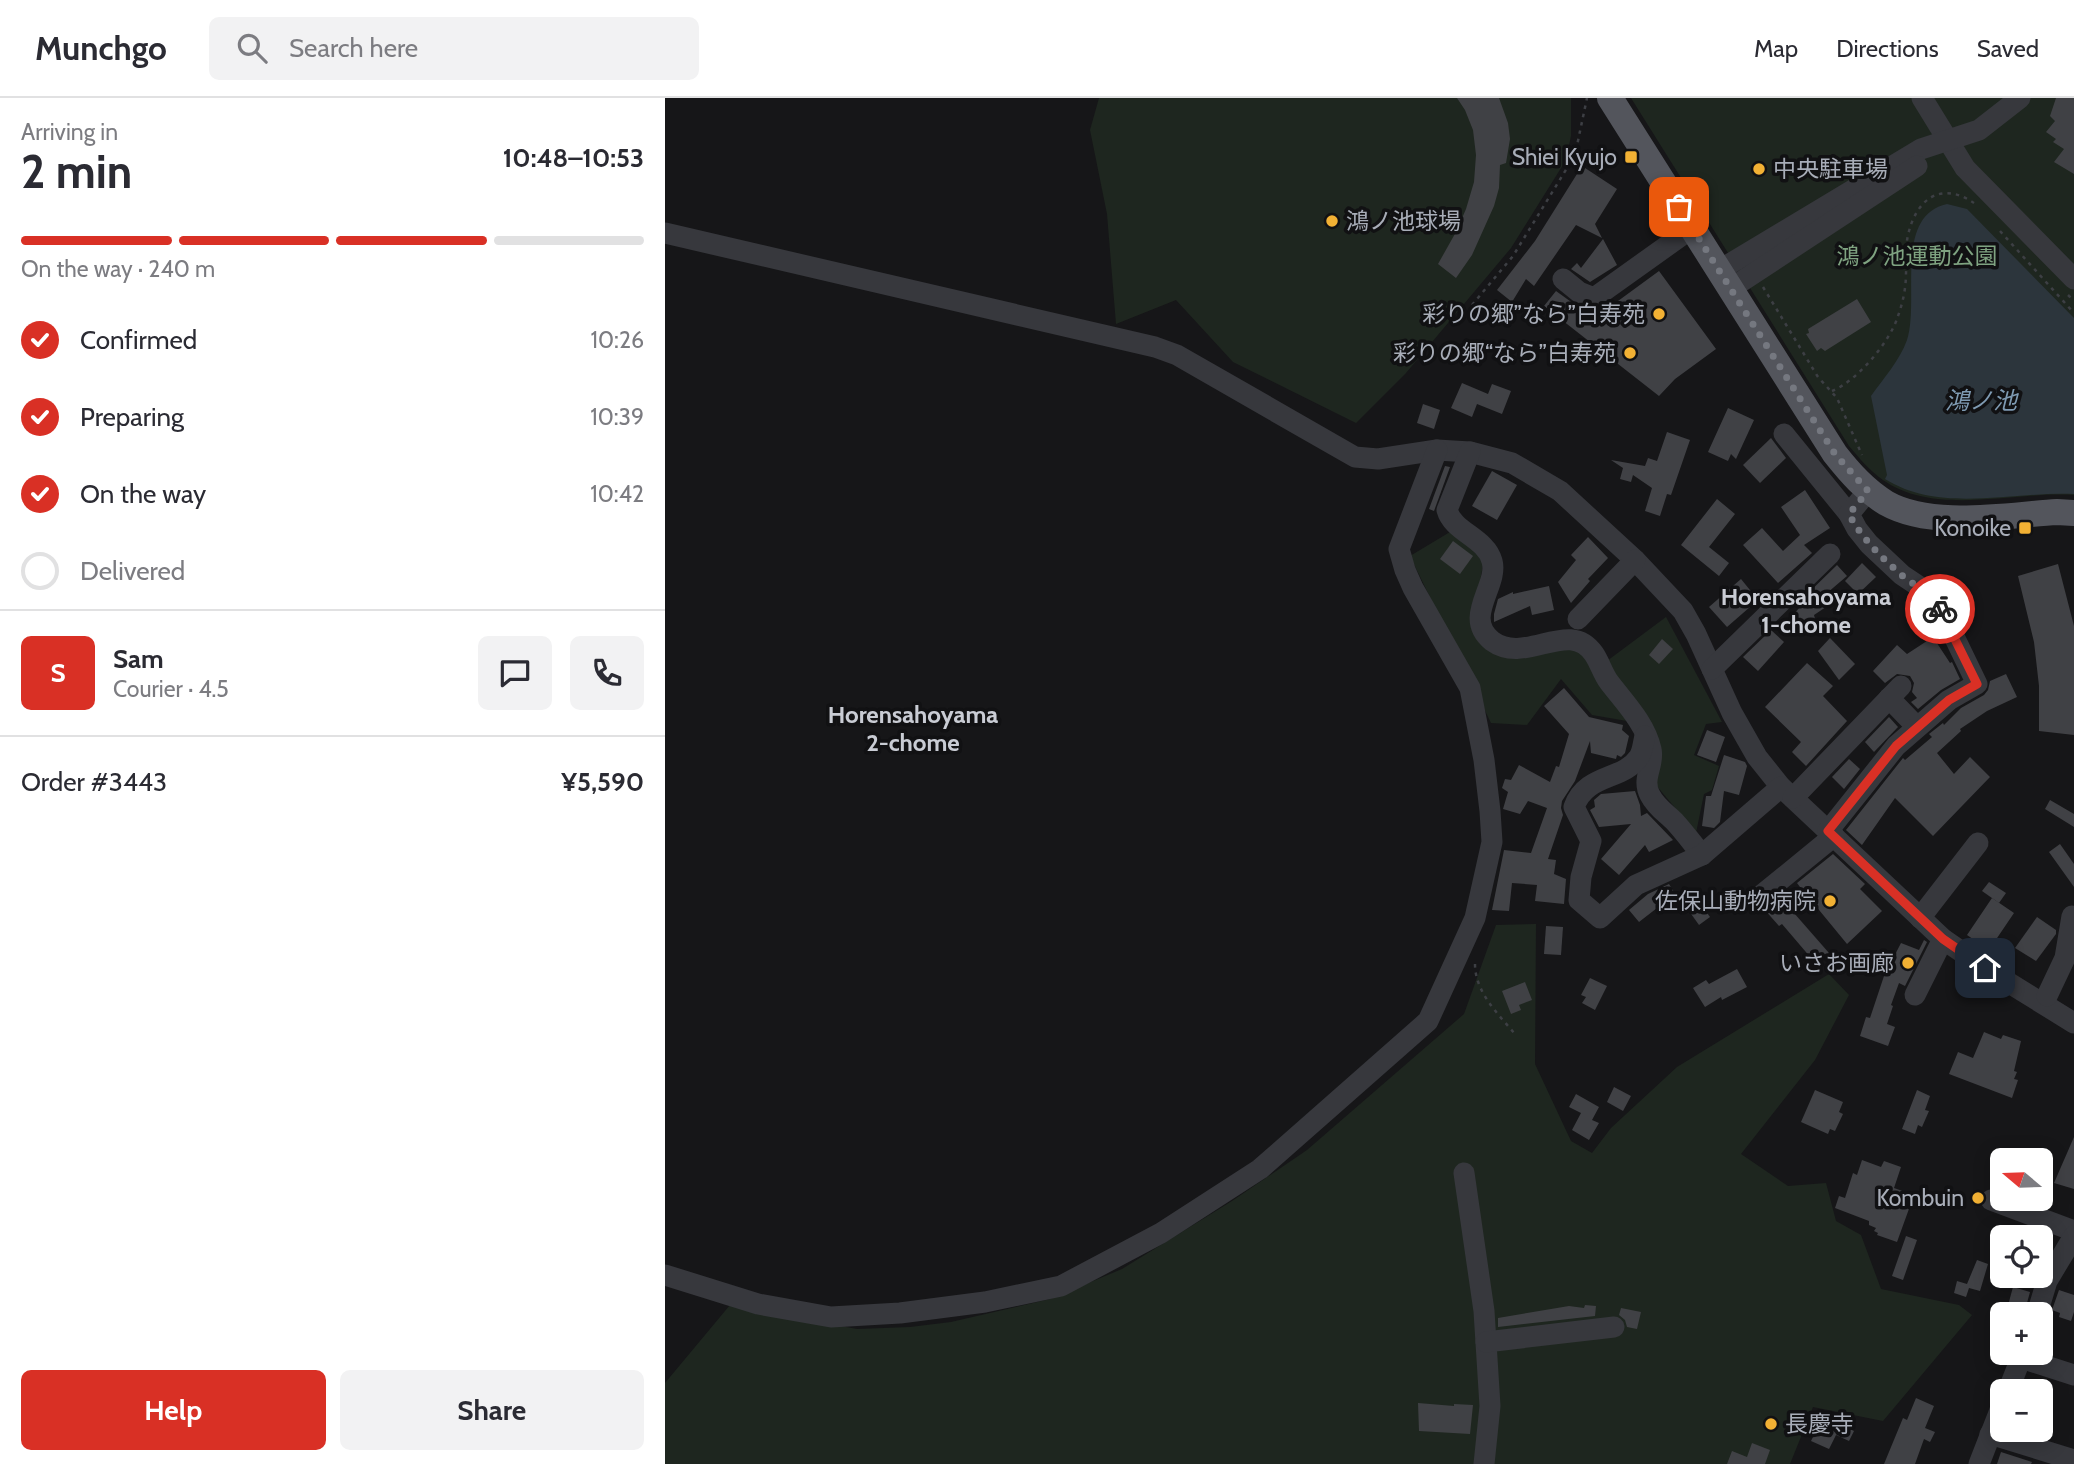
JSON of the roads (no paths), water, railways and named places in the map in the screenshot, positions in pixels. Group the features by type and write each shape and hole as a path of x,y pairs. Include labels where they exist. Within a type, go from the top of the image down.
{"main road":[{"path":"1610,98 1835,454 1868,491 1900,509 1950,518 2074,513"}],"street":[{"path":"1922,98 1965,168 2074,279"},
{"path":"1724,280 1886,188 1927,159 1947,139 1979,130 2020,98"},
{"path":"1563,279 1579,292 1594,298 1692,228"},
{"path":"665,233 1155,347 1177,355 1355,457 1378,459 1437,450 1470,452 1512,463 1543,480 1584,511 1683,611 1732,713 1757,757 1787,793 1943,939 2074,1023"},
{"path":"1758,898 1831,834 1896,746 1949,700 1977,684 1935,597 1902,575 1869,544 1849,514 1784,433"},
{"path":"665,1275 758,1304 831,1317 912,1312 985,1302 1061,1286 1161,1233 1260,1169 1428,1021 1475,918 1492,842 1485,760 1470,688 1413,588 1400,556 1399,548 1437,450"},
{"path":"1470,452 1447,510 1453,520 1478,542 1492,561 1493,568 1481,611 1482,628 1493,641 1509,648 1526,649 1573,639 1584,643 1594,653 1608,681 1646,734 1652,753 1646,776 1649,794 1702,855"},
{"path":"1849,514 1868,491"},
{"path":"1712,669 1830,554"},
{"path":"1579,619 1635,560"},
{"path":"1646,734 1640,755 1632,765 1598,781 1579,794 1574,807 1591,841 1581,877 1579,900 1600,918 1636,885 1702,855 1787,793 1895,692 1917,727"},
{"path":"1920,918 1978,843"},
{"path":"2047,996 2064,958 2072,916"},
{"path":"1915,995 1943,939"},
{"path":"1464,1173 1484,1311 1490,1406 1484,1464"},
{"path":"2019,1211 2074,1233 2047,1281 2041,1302"},
{"path":"1486,1342 1614,1327"},
{"path":"2047,1365 2074,1375"},
{"path":"1979,1464 1990,1434"},
{"path":"2016,1442 2074,1460"}],"water":[{"name":"鴻ノ池","path":"1947,204 1967,209 2074,318 2074,494 1953,498 1929,496 1907,490 1885,479 1887,475 1871,396 1896,362 1907,340 1914,242 1920,225 1930,212"}],"place":[{"name":"Shiei Kyujo","path":"1631,157"},
{"name":"中央駐車場","path":"1759,169"},
{"name":"鴻ノ池球場","path":"1332,221"},
{"name":"彩りの郷”なら”白寿苑","path":"1659,314"},
{"name":"彩りの郷“なら”白寿苑","path":"1630,353"},
{"name":"Konoike","path":"2025,528"},
{"name":"佐保山動物病院","path":"1830,901"},
{"name":"いさお画廊","path":"1908,963"},
{"name":"Kombuin","path":"1978,1198"},
{"name":"長慶寺","path":"1771,1424"}],"district":[{"name":"Horensahoyama 1-chome","path":"1806,611"},
{"name":"Horensahoyama 2-chome","path":"913,729"}],"park label":[{"name":"鴻ノ池運動公園","path":"1917,256"}]}
